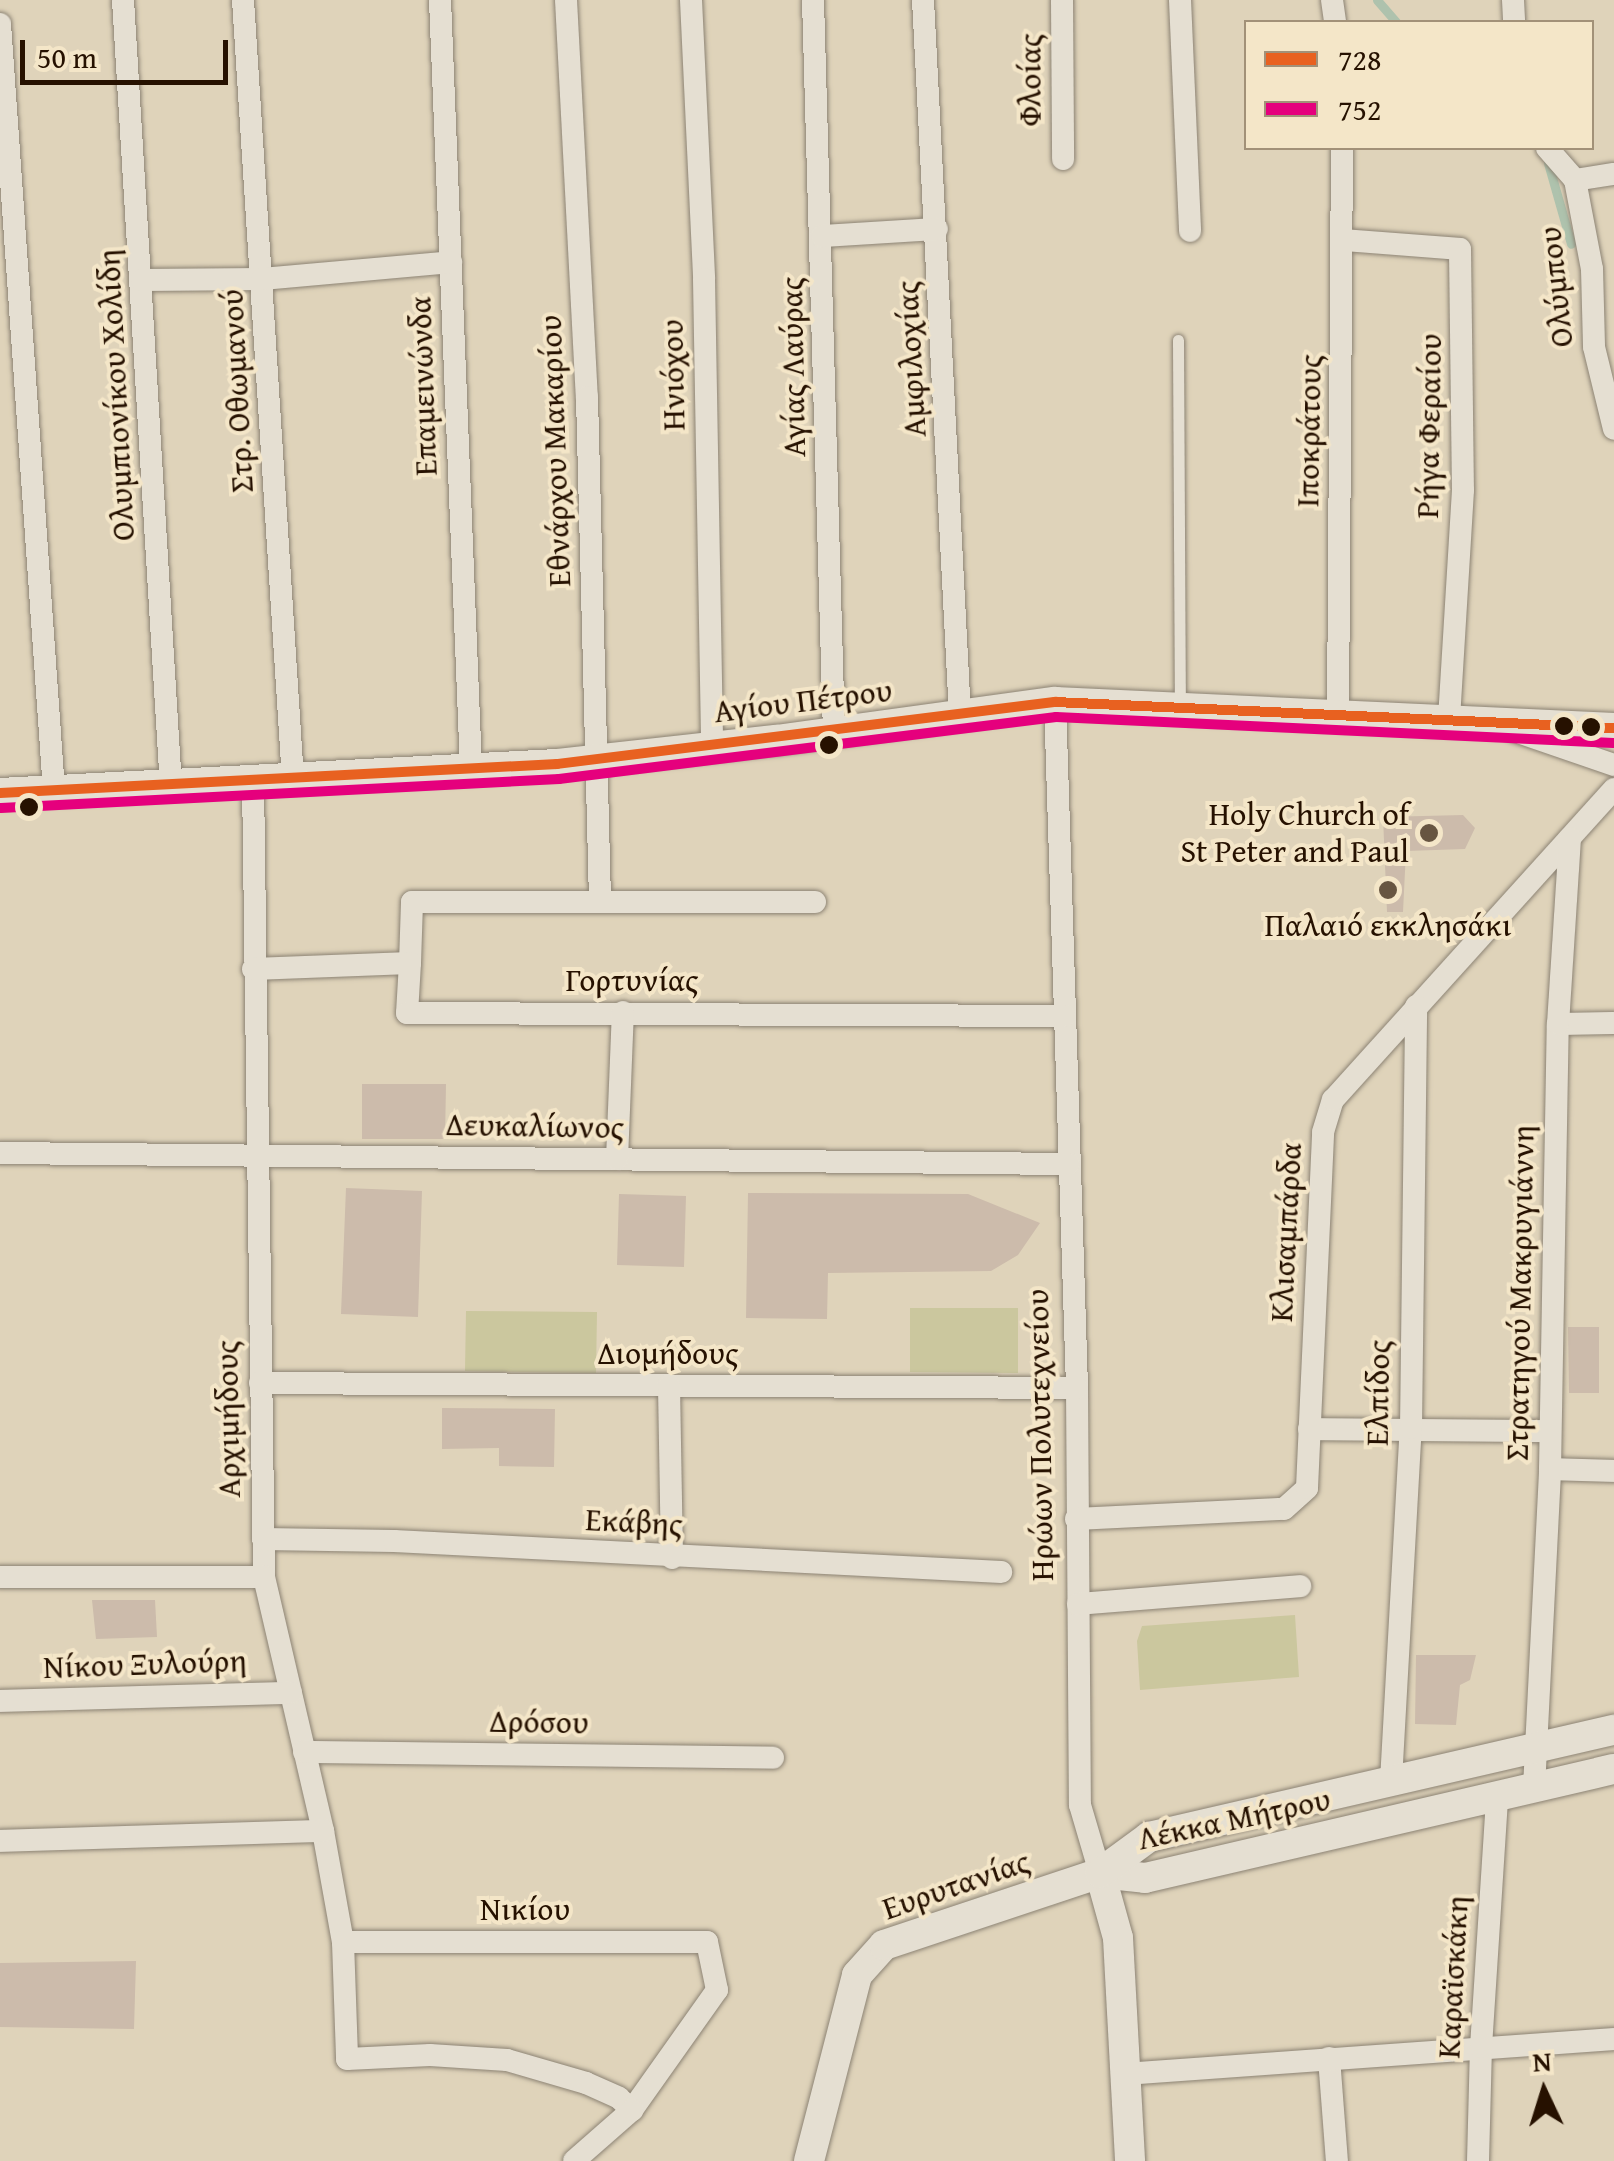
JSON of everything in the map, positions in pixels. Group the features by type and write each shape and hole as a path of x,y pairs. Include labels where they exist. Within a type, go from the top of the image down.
{"street":[{"name":"Ολυμπιονίκου Χολίδη","path":"123,0 172,787"},
{"name":"Στρ. Οθωμανού","path":"243,0 293,779"},
{"name":"Επαμεινώνδα","path":"440,0 471,769"},
{"name":"Εθνάρχου Μακαρίου","path":"566,0 587,397 600,900"},
{"name":"Ηνιόχου","path":"692,0 704,279 712,748"},
{"name":"Αγίας Λαύρας","path":"814,0 834,733"},
{"name":"Αμφιλοχίας","path":"923,0 960,715"},
{"name":"Φλοίας","path":"1062,0 1063,159"},
{"path":"1180,0 1190,231"},
{"path":"0,24 10,299 54,792"},
{"name":"Ιποκράτους","path":"1338,716 1342,150"},
{"name":"Ολύμπου","path":"1548,150 1575,180 1592,269 1594,347 1614,429"},
{"path":"1575,180 1614,174"},
{"path":"822,236 937,230"},
{"name":"Ρήγα Φεραίου","path":"1343,240 1460,249 1463,490 1449,721"},
{"path":"142,280 262,279 451,262"},
{"name":"Αγίου Πέτρου","path":"0,792 172,787 598,760 1055,702 1180,711 1614,728"},
{"name":"Ηρώων Πολυτεχνείου","path":"1055,702 1076,1388 1080,1805 1118,1938 1130,2161"},
{"path":"1449,721 1511,730 1614,765"},
{"name":"Αρχιμήδους","path":"252,780 264,1577 323,1831 343,1942 347,2059 430,2055 506,2060 586,2083 619,2098 632,2110"},
{"name":"Κλισαμπάρδα","path":"1076,1519 1284,1509 1307,1488 1323,1132 1332,1100 1614,789"},
{"name":"Στρατηγού Μακρυγιάννη","path":"1534,1788 1533,1748 1550,1469 1558,1024 1570,838"},
{"path":"253,969 410,963 412,902 815,902"},
{"name":"Γορτυνίας","path":"410,963 407,1013 1064,1016"},
{"name":"Ελπίδος","path":"1391,1781 1411,1428 1416,1006"},
{"path":"616,1159 623,1012"},
{"path":"1558,1024 1614,1022"},
{"name":"Δευκαλίωνος","path":"0,1153 1069,1164"},
{"name":"Διομήδους","path":"260,1383 1076,1388"},
{"path":"669,1386 672,1558"},
{"path":"1309,1429 1550,1431"},
{"path":"1550,1469 1614,1471"},
{"name":"Εκάβης","path":"263,1539 394,1541 1001,1572"},
{"path":"0,1577 264,1577"},
{"path":"1078,1604 1300,1586"},
{"name":"Νίκου Ξυλούρη","path":"0,1700 291,1693"},
{"name":"Λέκκα Μήτρου","path":"1100,1873 1149,1837 1614,1730"},
{"name":"Δρόσου","path":"304,1752 772,1758"},
{"name":"Λέκκα Μήτρου","path":"1100,1873 1145,1878 1614,1769"},
{"name":"Καραϊσκάκη","path":"1478,2161 1497,1797"},
{"path":"0,1841 323,1831"},
{"name":"Ευρυτανίας","path":"809,2161 849,1999 856,1976 872,1954 898,1939 1100,1873"},
{"name":"Νικίου","path":"343,1942 707,1942 718,1990 632,2110"},
{"path":"1125,2074 1614,2040"},
{"path":"1329,2058 1337,2161"},
{"path":"574,2161 632,2110"}],"lane":[{"path":"1178,340 1180,711"}],"shaded area":[{"path":"910,1308 1018,1308 1018,1373 910,1372"},
{"path":"466,1311 597,1312 596,1373 465,1371"},
{"path":"1295,1615 1299,1677 1140,1690 1137,1641 1142,1626"}],"building":[{"name":"Holy Church of St Peter and Paul","path":"1463,815 1475,828 1465,849 1406,851 1403,912 1387,912 1383,817"},
{"path":"362,1084 446,1084 445,1139 362,1139"},
{"path":"346,1188 422,1191 418,1317 341,1314"},
{"path":"748,1193 968,1194 1040,1223 1018,1255 991,1271 828,1273 827,1319 746,1318"},
{"path":"619,1194 686,1196 684,1267 617,1265"},
{"path":"1568,1327 1599,1327 1599,1393 1569,1393"},
{"path":"442,1408 555,1409 554,1467 499,1466 499,1448 442,1449"},
{"path":"92,1600 155,1600 157,1637 96,1639"},
{"path":"1416,1655 1476,1655 1470,1680 1460,1685 1456,1725 1415,1724"},
{"path":"136,1961 134,2029 0,2027 0,1963"}],"waterway":[{"path":"1377,0 1394,20"},
{"path":"1548,163 1571,244"}],"transit line":[{"name":"728","path":"0,793 557,764 1055,702 1614,728"},
{"name":"752","path":"1,808 559,779 1056,717 1613,743"}],"place":[{"name":"Holy Church of St Peter and Paul","path":"1429,833"},
{"name":"Παλαιό εκκλησάκι","path":"1388,890"}]}
